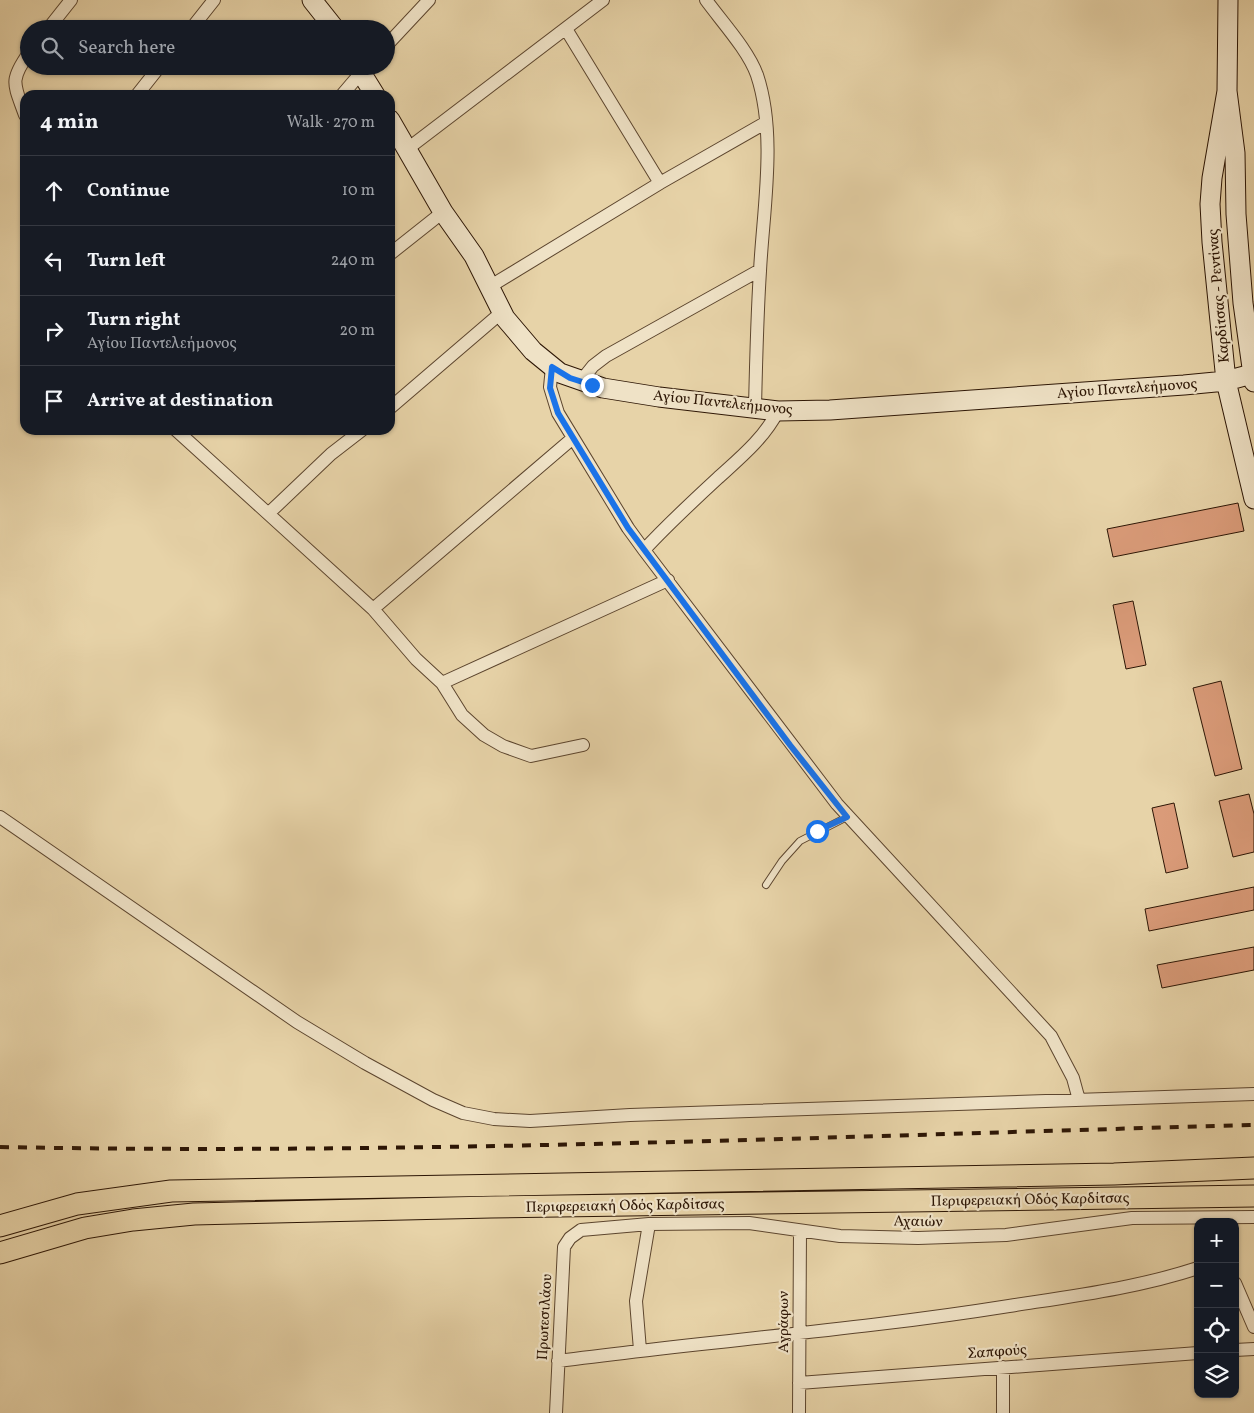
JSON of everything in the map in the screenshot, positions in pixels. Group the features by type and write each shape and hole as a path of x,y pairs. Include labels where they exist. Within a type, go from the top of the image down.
{"main road":[{"name":"Περιφερειακή Οδός Καρδίτσας","path":"0,1226 77,1204 181,1190 1114,1174 1254,1168"},
{"name":"Περιφερειακή Οδός Καρδίτσας","path":"0,1253 85,1228 133,1220 194,1214 491,1206 1254,1196"}],"street":[{"path":"55,20 71,0"},
{"path":"198,20 214,0"},
{"path":"312,0 328,20"},
{"path":"395,36 429,0"},
{"path":"406,150 603,0"},
{"path":"706,0 750,61 762,92 765,123 766,193 760,270 755,408"},
{"name":"Καρδίτσας - Ρεντίνας","path":"1228,0 1227,91 1235,154 1239,265 1253,376"},
{"path":"566,29 660,183"},
{"path":"20,66 14,80 20,99"},
{"path":"141,90 153,75"},
{"path":"346,90 357,75"},
{"path":"365,75 373,90"},
{"name":"Καρδίτσας - Ρεντίνας","path":"1227,91 1214,160 1210,204 1217,301 1226,381 1254,499"},
{"path":"489,287 660,183 765,123"},
{"name":"Αγίου Παντελεήμονος","path":"395,129 443,212 474,256 502,312 525,342 552,367 581,382 614,391 778,411 880,408 1226,381 1253,376"},
{"path":"395,250 443,212"},
{"path":"581,382 593,366 606,356 760,270"},
{"path":"395,404 502,312"},
{"path":"552,367 549,381 551,396 573,438 628,528 785,738 847,817 1051,1036 1073,1078 1079,1100"},
{"path":"644,550 666,526 753,446 770,425 778,411"},
{"path":"182,435 372,609 416,659 442,683 456,706 473,726 503,746 531,756 583,745"},
{"path":"269,513 331,454 356,435"},
{"path":"372,609 573,438"},
{"path":"442,683 668,580"},
{"path":"0,817 297,1022 397,1081 462,1113 494,1120 530,1121 650,1114 1254,1094"},
{"name":"Αχαιών","path":"1239,1218 1254,1217"},
{"name":"Αχαιών","path":"581,1230 648,1224 749,1223 840,1236 951,1238 1026,1233 1132,1218 1194,1220"},
{"path":"640,1350 636,1301 648,1224"},
{"name":"Πρωτεσιλάου","path":"556,1413 564,1247 570,1238 581,1230"},
{"name":"Αγράφων","path":"799,1413 800,1231"},
{"path":"558,1361 640,1350 799,1335 1066,1297 1158,1280 1194,1269"},
{"path":"1239,1291 1254,1327"},
{"path":"1239,1350 1254,1349"},
{"name":"Σαπφούς","path":"799,1383 1194,1353"},
{"path":"1003,1367 1003,1413"}],"lane":[{"path":"766,885 782,861 800,841 847,817"}],"building":[{"path":"1238,503 1244,531 1113,557 1107,529"},
{"path":"1133,601 1146,665 1126,669 1113,605"},
{"path":"1221,681 1242,769 1215,776 1193,688"},
{"path":"1249,794 1254,814 1254,852 1233,857 1219,801"},
{"path":"1174,803 1188,868 1166,873 1152,808"},
{"path":"1254,887 1254,910 1149,931 1145,909"},
{"path":"1254,947 1254,970 1162,988 1157,965"}],"railway":[{"path":"0,1147 157,1149 470,1146 1254,1125"}],"route":[{"path":"592,385 570,378 552,367 549,381 551,396 558,413 628,528 790,745 847,817 817,831"}]}
